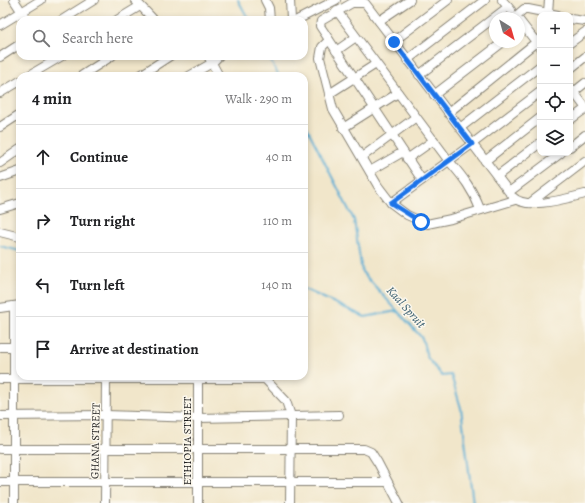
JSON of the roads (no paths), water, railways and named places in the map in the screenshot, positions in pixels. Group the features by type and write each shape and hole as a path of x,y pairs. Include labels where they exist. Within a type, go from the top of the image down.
{"street":[{"path":"14,0 24,16"},
{"path":"0,25 41,0"},
{"path":"68,16 94,0"},
{"path":"266,0 270,16"},
{"path":"290,0 291,16"},
{"path":"305,16 336,0"},
{"path":"379,21 410,0"},
{"path":"394,42 448,0"},
{"path":"407,60 485,0"},
{"path":"502,0 513,12"},
{"path":"523,12 526,9 548,12 550,0"},
{"path":"422,180 336,51 320,24 337,11 352,3 363,2 379,21 407,60 516,200 521,203 530,203 585,194"},
{"path":"122,16 137,3 150,16"},
{"path":"419,75 508,7"},
{"path":"337,11 449,161 467,181 475,194 480,209"},
{"path":"573,19 585,21"},
{"path":"525,31 537,41"},
{"path":"573,41 585,32"},
{"path":"336,51 356,37"},
{"path":"329,40 322,47 320,58 335,114 362,156 383,194 391,203 407,215 427,224 451,219 480,209 516,200"},
{"path":"448,113 537,45"},
{"path":"0,57 16,47"},
{"path":"434,95 495,48"},
{"path":"573,67 585,57"},
{"path":"35,72 55,60"},
{"path":"87,72 106,60"},
{"path":"145,72 164,60"},
{"path":"194,72 210,60 217,72"},
{"path":"329,94 376,64"},
{"path":"460,128 537,68"},
{"path":"0,93 16,83"},
{"path":"573,90 585,83"},
{"path":"343,128 398,93"},
{"path":"573,93 585,108 573,118"},
{"path":"391,203 537,94"},
{"path":"0,127 16,117"},
{"path":"362,156 416,117"},
{"path":"485,161 537,120"},
{"path":"573,145 585,135"},
{"path":"370,171 405,156 434,140"},
{"path":"497,176 537,145"},
{"path":"0,163 16,152"},
{"path":"509,192 557,156"},
{"path":"530,203 585,161"},
{"path":"0,178 16,172"},
{"path":"573,197 585,188"},
{"path":"0,209 16,204"},
{"path":"0,232 16,236"},
{"path":"0,308 16,306"},
{"path":"0,347 16,346"},
{"path":"14,503 13,417 16,357"},
{"path":"0,379 14,379"},
{"name":"GHANA STREET","path":"103,380 106,415 105,503"},
{"name":"ETHIOPIA STREET","path":"198,380 198,503"},
{"path":"267,380 290,408 292,448 290,503"},
{"path":"0,416 106,415 198,418 339,415"},
{"path":"0,449 106,448 198,450 292,448 367,450 378,463 387,482 395,492 399,503"},
{"path":"0,482 387,482"}],"waterway":[{"name":"Kaal Spruit","path":"238,0 247,16"},
{"name":"Kaal Spruit","path":"270,60 277,72"},
{"name":"Kaal Spruit","path":"308,130 354,220 362,272 422,338 427,357 442,376 451,375 461,408 473,503"},
{"path":"0,246 16,250"},
{"path":"308,291 365,317 397,311"}]}
